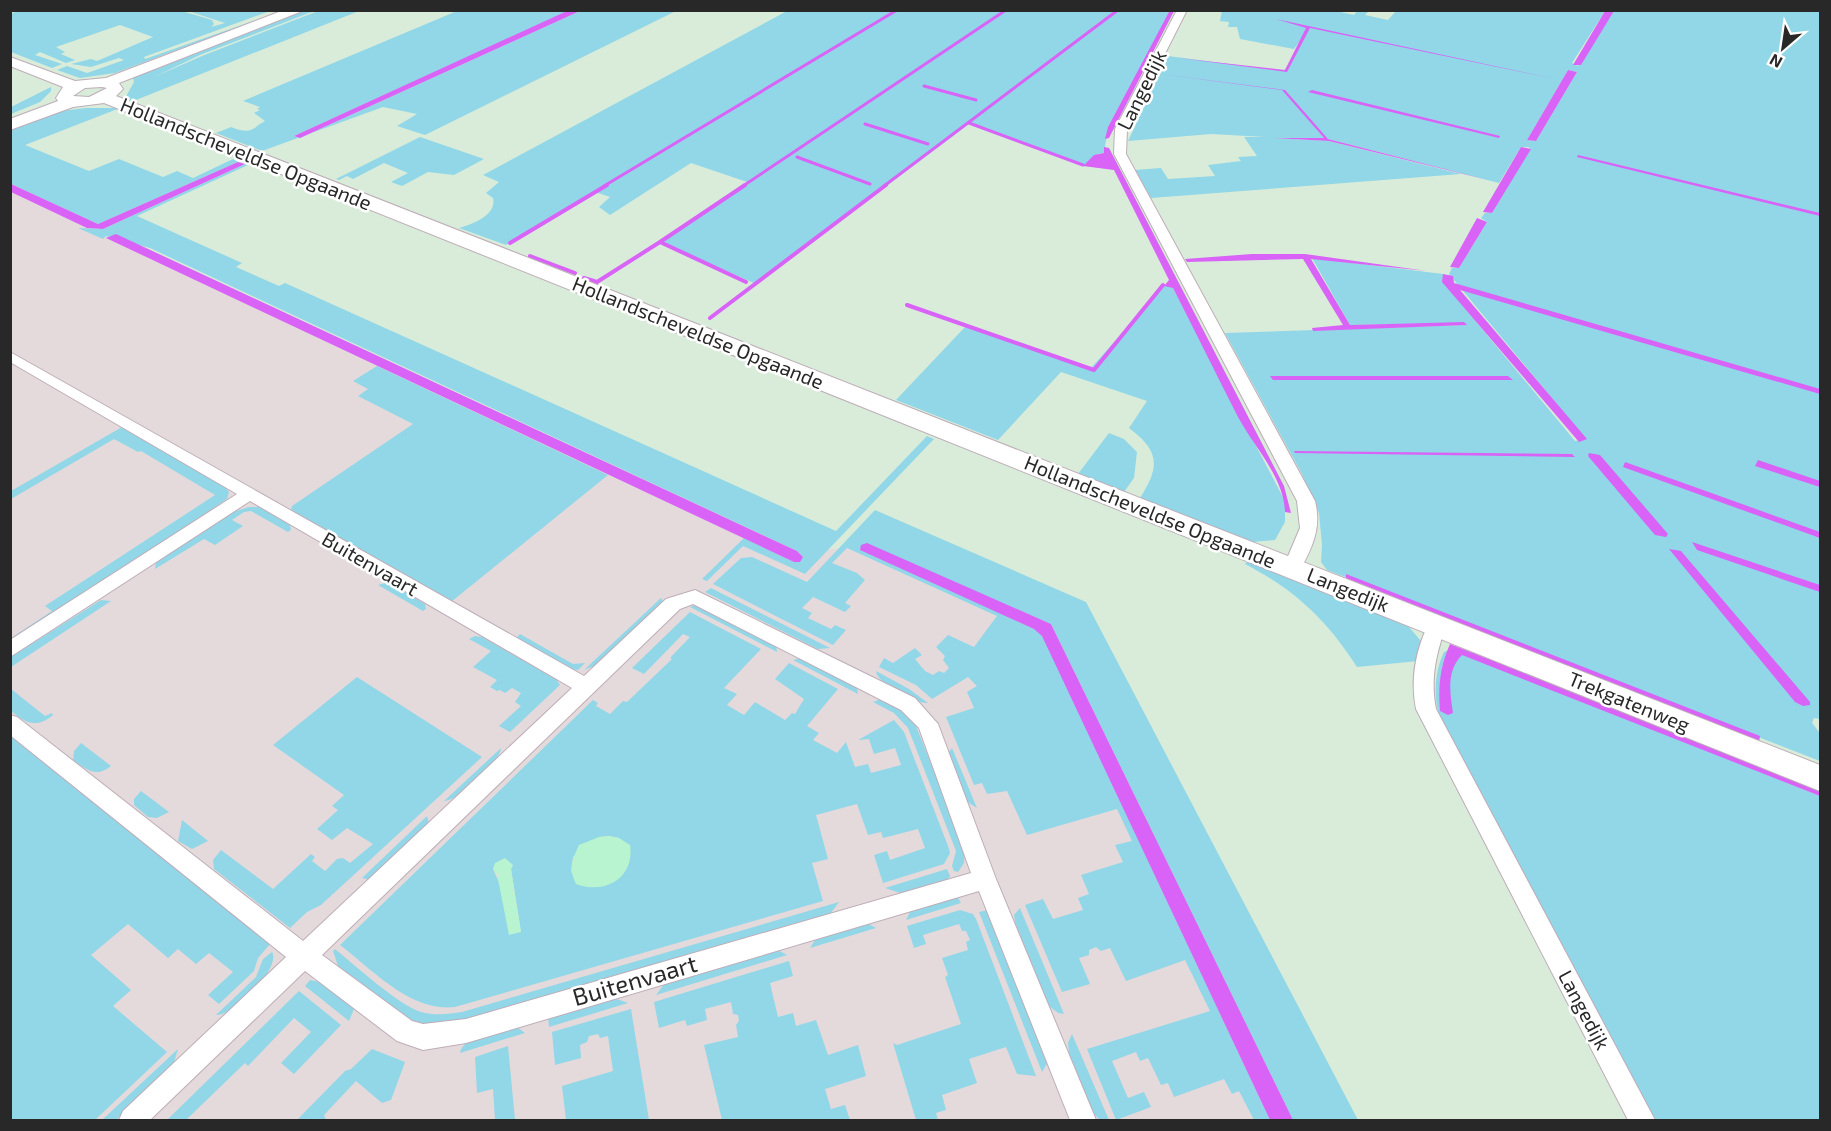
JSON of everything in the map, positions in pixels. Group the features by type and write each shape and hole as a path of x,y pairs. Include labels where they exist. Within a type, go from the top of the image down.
{"street":[{"path":"10,120 70,96 108,88 164,62 298,10"},
{"name":"Langedijk","path":"1182,10 1121,129 1120,154 1306,501 1311,524 1306,541 1292,568 1437,626 1423,670 1422,689 1426,709 1642,1120"},
{"path":"10,61 70,96"},
{"name":"Hollandscheveldse Opgaande","path":"108,88 1292,568"},
{"path":"10,125 70,96"},
{"name":"Buitenvaart","path":"10,356 586,687"},
{"path":"10,650 249,494"},
{"path":"132,1120 673,604 695,597 908,704 928,724 986,879 1083,1120"},
{"name":"Trekgatenweg","path":"1437,626 1821,778"},
{"name":"Buitenvaart","path":"10,723 304,956 406,1032 423,1037 444,1036 986,879"}],"shaded area":[{"path":"12,10 182,11 212,20 214,24 211,27 225,23 188,11 270,11 144,57 145,59 282,11 115,73 80,78 57,70 67,66 87,73 124,60 119,58 91,67 71,64 91,59 97,61 153,37 120,25 56,47 65,52 61,54 75,60 66,63 40,52 35,55 62,64 52,68 11,52 10,14 15,12"},
{"path":"1170,10 1174,11 1109,138 1105,139 1108,127"},
{"path":"1331,10 1354,15 1357,11 1369,11 1365,15 1388,20 1397,10 1605,11 1572,63 1578,66 1614,11 1820,11 1820,719 1814,718 1812,723 1820,733 1820,761 1327,570 1321,562 1319,513 1302,474 1225,333 1466,325 1464,323 1350,325 1312,258 1443,274 1443,282 1575,441 1586,439 1449,274 1452,268 1459,268 1487,222 1481,218 1485,213 1492,213 1530,149 1529,147 1521,147 1499,183 1328,139 1283,90 1324,138 1274,138 1329,141 1461,174 1151,198 1135,170 1161,168 1168,179 1215,176 1208,165 1241,161 1238,157 1257,156 1244,137 1265,137 1211,134 1128,141 1168,56 1284,71 1290,61 1287,71 1309,28 1294,49 1240,39 1237,27 1228,27 1229,22 1220,21 1222,11","holes":["1568,70 1577,72 1536,141 1527,140"]},
{"path":"304,11 314,11 200,55 154,77 318,11 359,11 126,104 124,100 134,82 133,78"},
{"path":"457,11 568,11 294,136 299,138 262,151 216,133 231,127 248,131 265,121 254,113 260,110 257,109 260,107 243,101"},
{"path":"567,11 580,11 300,138 294,136"},
{"path":"580,11 676,11 425,135 397,126 417,114 383,107 309,134"},
{"path":"787,11 1170,11 1108,127 1104,153 1098,154 1083,166 1085,167 969,124 756,284 660,242 750,183 691,163 610,215 599,207 610,197 595,192 506,245 459,228 483,218 491,209 493,198 486,193 499,182 483,175"},
{"path":"1605,11 1614,11 1581,65 1573,65"},
{"path":"1276,19 1555,79 1310,28 1287,72 1178,58 1285,70 1306,28"},
{"path":"1568,70 1577,72 1536,141 1527,140"},
{"path":"1160,74 1285,90 1328,139 1488,180 1329,141 1274,138 1324,138 1282,90"},
{"path":"51,87 51,91 40,102 11,114 11,107"},
{"path":"1312,90 1500,136 1499,138 1308,92"},
{"path":"120,108 25,145 89,171 119,159 163,177 177,171 193,178 233,159 238,162 98,224 11,184 11,126 61,111"},
{"path":"420,137 484,159 454,175 428,172 402,186 391,182 408,173 384,163 353,179 347,176 336,179"},
{"path":"1104,147 1109,148 1284,486 1291,513 1285,512 1274,474 1238,417 1173,288 1164,286 1169,280 1114,170 1083,166 1094,155 1104,153"},
{"path":"1521,147 1531,149 1492,213 1483,212"},
{"path":"1578,155 1820,213 1820,216 1577,157"},
{"path":"238,162 245,164 103,229 87,228 11,192 11,184 98,224"},
{"path":"245,164 248,165 137,216 242,263 236,267 279,286 285,283 836,531 927,436 934,439 805,574 743,546 707,581 702,579 744,538 794,562 803,557 797,551 150,248 106,236 103,239 78,228 103,229"},
{"path":"11,189 790,553 865,546 1042,626 1282,1120 11,1120"},
{"path":"1477,218 1487,222 1459,268 1450,267"},
{"path":"116,234 797,551 803,557 800,562 794,562 106,238"},
{"path":"1252,254 1305,254 1427,271 1311,259 1350,325 1464,322 1467,325 1313,331 1312,328 1343,325 1303,259 1187,262 1185,259"},
{"path":"1443,274 1453,276 1454,283 1820,389 1820,394 1460,290 1587,439 1579,442 1442,282"},
{"path":"1166,284 1173,288 1285,501 1285,522 1275,540 1253,542 1140,498 1151,477 1154,460 1147,444 1129,428 1147,401 1061,372 998,440 896,400 965,327 1091,368"},
{"path":"377,366 608,475 451,602 291,510 292,506 413,424 358,396 368,389 353,381"},
{"path":"1270,376 1508,376 1513,380 1273,380"},
{"path":"122,427 225,487 229,492 227,499 11,644 11,638 52,611 45,606 215,495 141,451 138,452 114,439 11,499 11,491"},
{"path":"1109,433 1124,439 1137,452 1134,478 1124,492 1078,474"},
{"path":"1294,451 1572,454 1575,457 1295,453"},
{"path":"1589,453 1600,455 1668,534 1666,537 1655,535 1588,456"},
{"path":"1758,460 1820,481 1820,487 1755,466"},
{"path":"1625,462 1820,532 1820,538 1623,467"},
{"path":"249,507 259,507 290,525 291,530 288,532 251,511 244,512 232,520 243,526 215,545 204,539 155,569 156,561 230,513"},
{"path":"875,510 1086,602 1358,1120 1293,1120 1051,624 864,543 1034,629 1043,636 1270,1120 1254,1120 1239,1091 1232,1094 1224,1079 1174,1097 1168,1083 1161,1085 1148,1058 1140,1061 1136,1052 1112,1061 1128,1098 1144,1092 1151,1107 1116,1120 1087,1049 1210,1011 1185,960 1126,981 1110,948 1101,951 1096,947 1089,950 1089,955 1079,958 1090,984 1062,992 1025,905 1043,899 1053,919 1083,910 1078,898 1089,894 1081,875 1123,862 1115,845 1132,841 1117,809 1027,835 1007,791 987,794 982,783 974,785 946,717 974,708 967,692 977,686 968,677 932,699 916,685 879,667 884,658 893,663 915,648 922,655 915,659 925,671 933,675 939,671 944,673 949,668 943,660 945,656 936,647 948,635 974,647 997,616 847,548 832,563 857,573 865,580 845,603 851,606 845,612 813,597 802,608 812,613 808,618 831,629 835,625 846,630 833,645 713,584 741,558 752,557 807,582"},
{"path":"1692,542 1820,585 1820,592 1697,550"},
{"path":"867,543 1051,624 1293,1120 1270,1120 1042,636 1034,629 860,550 861,545"},
{"path":"1669,549 1681,551 1810,702 1810,705 1803,706 1795,702"},
{"path":"1248,560 1403,620 1421,641 1418,661 1357,667 1322,621 1279,584 1245,564"},
{"path":"1346,574 1760,736 1759,742 1346,578"},
{"path":"388,582 425,604 426,609 423,611 378,585"},
{"path":"711,588 830,648 818,649 705,592"},
{"path":"661,598 664,603 599,664 584,670"},
{"path":"101,600 111,601 11,667 11,657"},
{"path":"696,605 776,644 777,652 690,607"},
{"path":"690,612 761,649 724,688 737,694 727,705 744,715 755,702 785,720 792,713 795,714 804,699 775,679 789,663 838,689 807,726 819,733 813,740 837,753 846,742 855,767 868,764 871,773 901,765 895,748 874,754 869,739 858,740 894,720 904,732 948,846 950,853 944,864 883,883 874,855 887,851 890,860 925,848 918,829 883,838 881,832 868,835 857,804 816,815 828,859 812,863 823,901 455,1007 438,1007 408,996 379,977 340,945 593,700 598,703 596,706 610,714 623,701 627,702 672,659 670,658 690,637 683,634 644,674 632,668","holes":["599,837 619,838 571,873 573,857","513,865 511,869 521,932 493,869"]},
{"path":"520,634 573,664 585,663 578,670 571,669 515,639"},
{"path":"475,636 482,637 556,679 560,685 510,732 499,726 521,706 515,702 521,693 512,688 505,693 497,691 490,687 497,680 473,667 491,651 469,639"},
{"path":"1450,644 1820,788 1820,796 1462,655 1451,675 1453,713 1448,715 1440,711 1439,693 1440,677"},
{"path":"1453,649 1820,796 1820,1120 1654,1120 1441,721 1436,695 1438,668 1444,652"},
{"path":"800,658 857,687 858,694 793,660"},
{"path":"876,671 909,689 928,703 898,692 883,682"},
{"path":"357,677 482,757 321,905 307,912 290,928 214,869 213,860 221,850 273,889 311,854 315,857 312,861 325,871 337,859 343,858 350,863 373,844 347,828 332,840 317,829 338,810 332,806 344,795 273,745"},
{"path":"11,689 45,716 52,713 53,715 36,723 22,719 11,711"},
{"path":"881,699 903,711 916,726 965,850 964,863 958,872 954,871 952,866 956,851 908,728 894,713 873,702"},
{"path":"10,736 271,943 258,958 254,971 219,1004 208,995 233,972 209,953 196,964 178,949 168,958 128,924 91,955 131,990 113,1006 167,1052 95,1120 11,1120"},
{"path":"81,743 111,766 101,772 96,772 73,760 74,751"},
{"path":"501,748 494,762 478,780 459,795 444,801"},
{"path":"952,748 977,808 966,801 948,753"},
{"path":"141,791 169,812 157,818 148,817 134,805 134,799"},
{"path":"427,816 429,823 370,880 362,878"},
{"path":"182,820 208,841 192,849 178,841"},
{"path":"947,869 950,876 948,879 900,893 885,888"},
{"path":"957,896 961,903 906,920 912,908"},
{"path":"839,902 830,914 470,1020 431,1025 411,1020 338,966 333,951 335,949 377,984 411,1008 426,1013 447,1014 462,1012"},
{"path":"1020,908 1064,1014 1058,1013 1049,1006 1015,922 1014,915"},
{"path":"960,910 973,914 976,919 1036,1076 1017,1074 1006,1047 969,1059 977,1083 942,1095 946,1110 936,1113 938,1120 916,1120 893,1043 897,1045 961,1024 945,977 948,975 942,958 968,950 966,942 970,940 966,931 962,931 959,924 923,935 926,944 914,948 907,926"},
{"path":"988,910 1048,1062 1042,1072 979,912"},
{"path":"867,923 876,928 810,948 817,937"},
{"path":"778,950 787,955 656,995 665,983"},
{"path":"272,952 273,959 270,969 254,990 233,1008 216,1015 256,977 263,959"},
{"path":"789,961 793,976 770,983 778,1017 793,1013 796,1026 816,1020 828,1055 858,1045 866,1076 825,1089 831,1109 845,1105 850,1120 722,1120 704,1045 738,1037 736,1025 739,1021 738,1015 733,1014 731,1002 705,1009 707,1020 687,1026 685,1020 659,1028 654,1002"},
{"path":"310,980 320,982 354,1009 349,1021 305,986"},
{"path":"299,991 341,1025 294,1074 281,1063 311,1032 294,1018 248,1066 245,1063 186,1120 167,1120"},
{"path":"614,998 628,1003 549,1027 548,1017"},
{"path":"631,1009 649,1120 566,1120 562,1086 613,1071 608,1036 600,1038 598,1034 589,1036 587,1042 580,1045 581,1058 555,1065 552,1032"},
{"path":"517,1027 525,1033 460,1053 468,1041 476,1037"},
{"path":"1072,1034 1109,1120 1100,1120 1094,1114 1069,1053 1068,1043"},
{"path":"508,1046 515,1120 495,1120 493,1089 477,1093 475,1057"},
{"path":"178,1049 173,1066 116,1120 102,1120"},
{"path":"372,1049 405,1062 391,1100 382,1103 356,1081 324,1115 326,1120 297,1120 345,1071 351,1069"}],"sand":[{"path":"599,837 619,838 630,845 628,867 623,875 616,881 597,887 576,884 572,864 579,845"},
{"path":"505,858 513,865 511,869 521,932 509,935 497,874 493,869 495,863"}],"waterway":[{"path":"604,186 897,10"},
{"path":"743,186 1006,10"},
{"path":"884,186 1118,10"},
{"path":"924,86 976,100"},
{"path":"969,123 1083,165"},
{"path":"865,124 928,144"},
{"path":"797,157 870,184"},
{"path":"510,243 607,185"},
{"path":"660,242 745,185"},
{"path":"710,318 886,185"},
{"path":"584,278 597,282 660,242"},
{"path":"660,242 746,282"},
{"path":"530,256 575,273"},
{"path":"907,305 1094,370 1163,285"}]}
